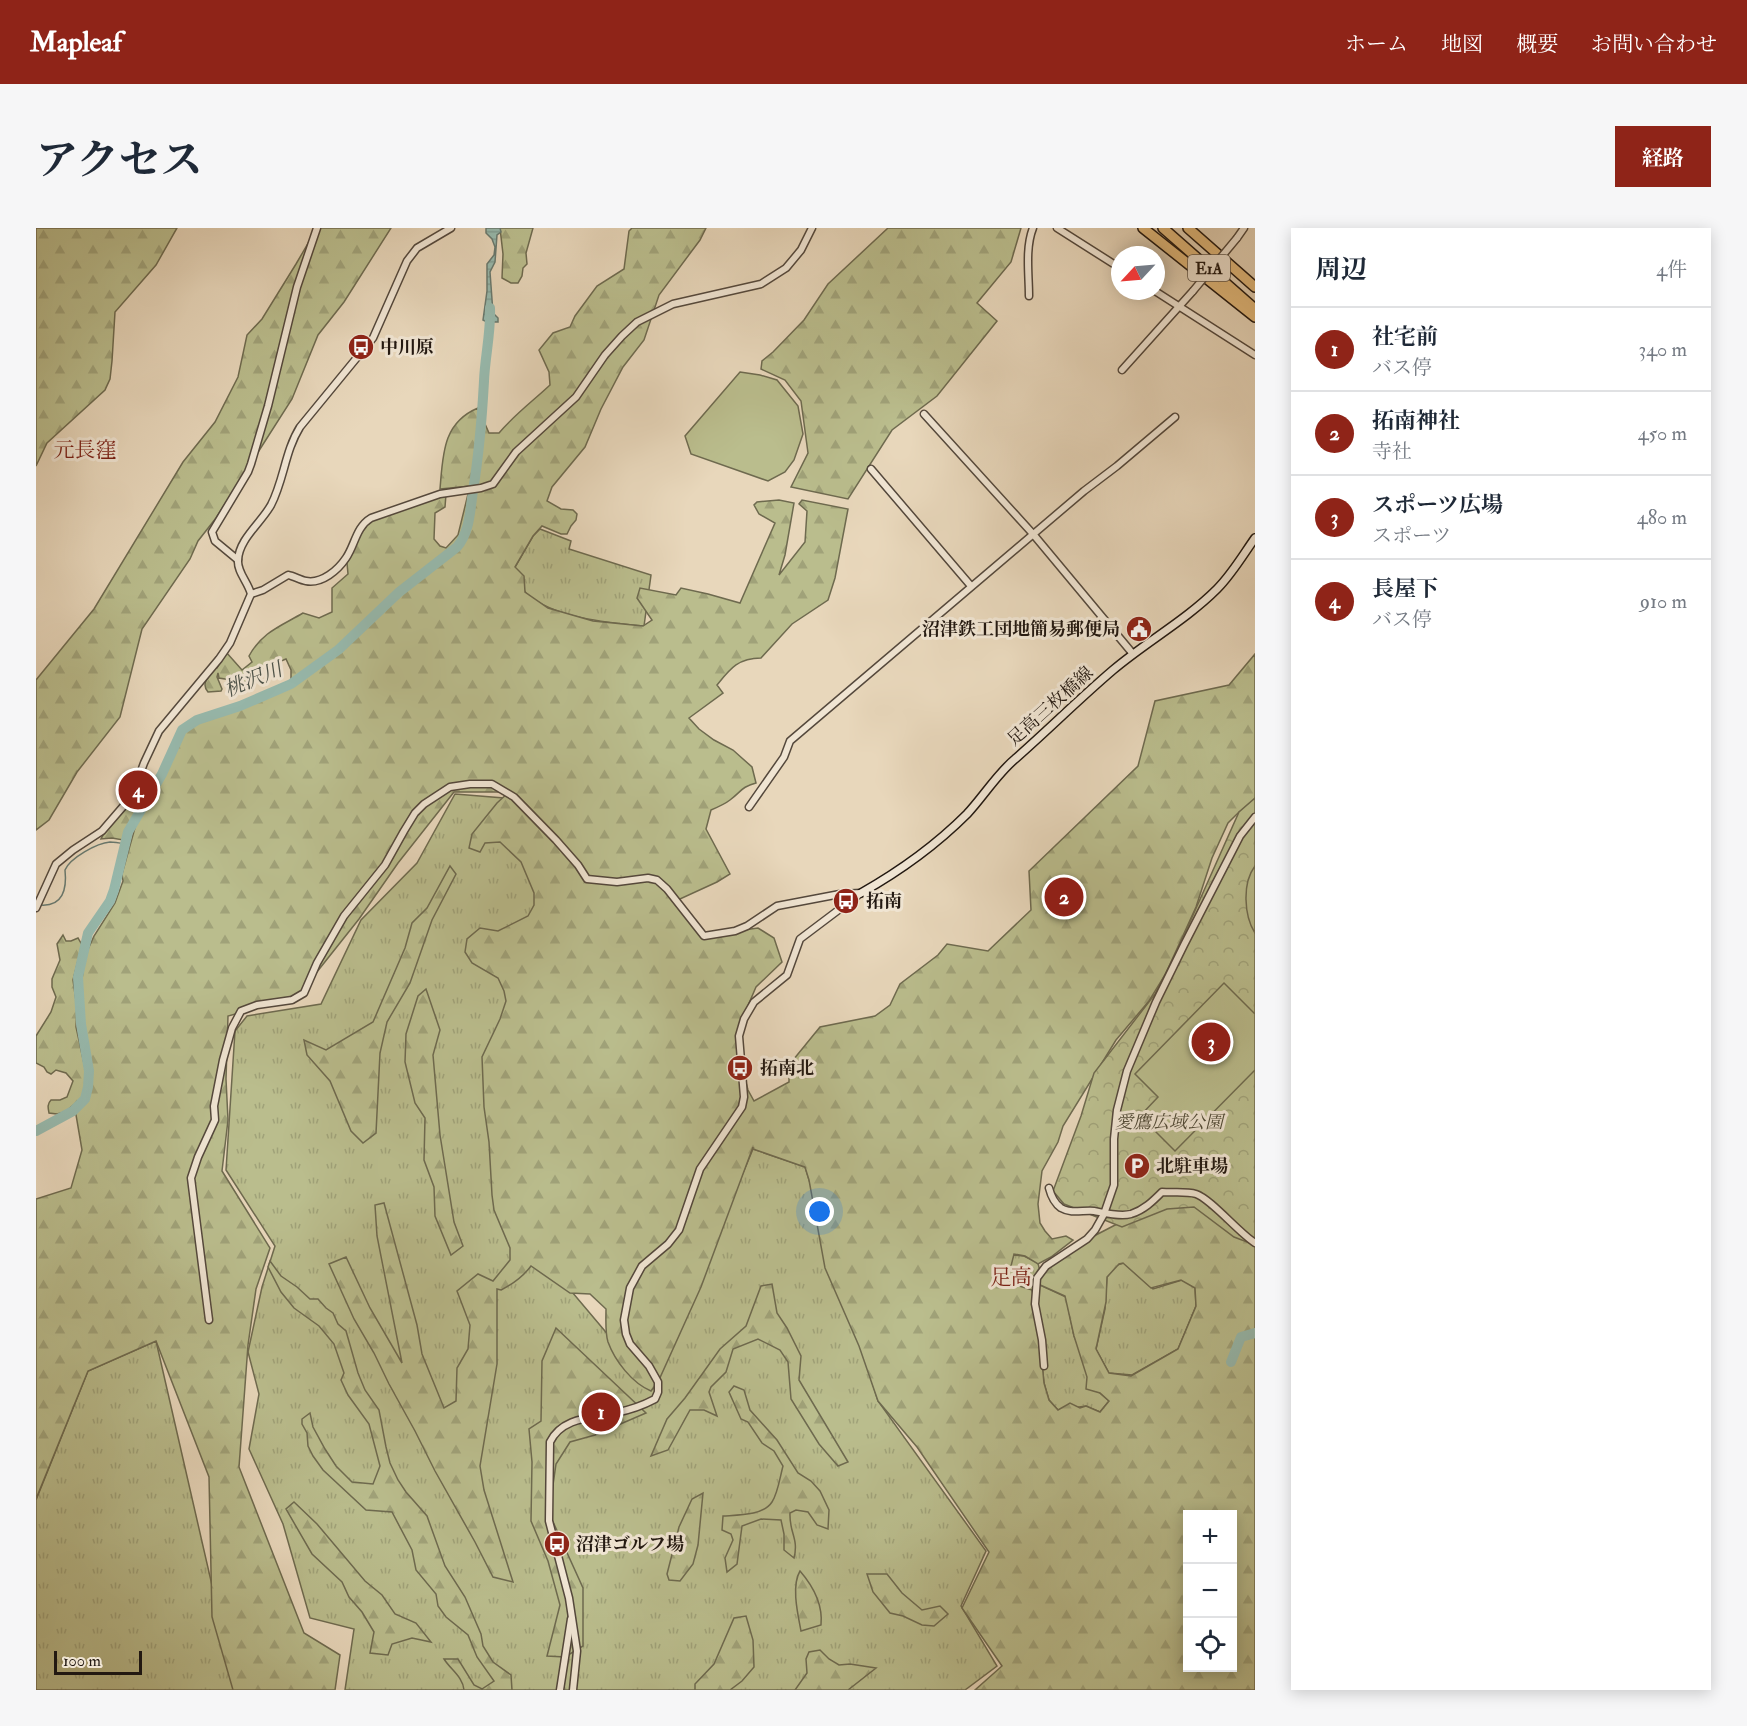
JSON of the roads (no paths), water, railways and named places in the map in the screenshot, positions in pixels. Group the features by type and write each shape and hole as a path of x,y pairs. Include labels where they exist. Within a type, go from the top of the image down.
{"highway":[{"path":"1143,228 1255,317"},
{"name":"E1A","path":"1162,228 1255,309"},
{"name":"E1A","path":"1189,228 1255,287"}],"main road":[{"name":"足高三枚橋線","path":"861,892 933,846 973,807 1012,761 1133,654 1198,607 1216,591 1255,538"}],"street":[{"path":"238,560 215,541 212,532 251,464 268,406 297,287 317,228"},
{"path":"37,905 56,864 102,831 127,802 159,731 230,643 251,594 238,565 238,554 270,506 293,439 300,427 373,338 410,255 420,246 451,228"},
{"path":"251,594 263,590 288,575 308,582 322,579 346,558 355,536 365,522 440,494 493,484 516,452 576,397 605,356 637,322 673,304 761,284 786,268 801,250 812,228"},
{"path":"1029,296 1028,255 1033,228"},
{"path":"1057,228 1111,262"},
{"path":"1122,370 1180,307 1244,228"},
{"path":"1165,297 1255,355"},
{"path":"924,414 1033,534 1133,654"},
{"path":"749,807 784,757 790,741 971,586 1175,417"},
{"path":"871,469 971,586"},
{"path":"209,1320 191,1179 198,1157 215,1120 214,1106 232,1028 242,1011 257,1005 292,1000 304,993 317,963 344,916 385,865 415,813 438,794 450,787 492,784 514,797 556,840 587,879 617,882 648,878 657,880 667,889 704,936 735,931 747,926 777,906 861,892"},
{"path":"1044,1366 1035,1304 1037,1278 1046,1266 1087,1239 1104,1214 1114,1185 1114,1139 1117,1110 1127,1071 1156,1002 1184,945 1240,836 1255,817"},
{"path":"573,1690 577,1651 572,1612 549,1521 550,1442 553,1435 571,1422 641,1407 655,1399 658,1382 649,1366 630,1344 626,1334 624,1320 630,1288 642,1266 668,1244 679,1230 700,1168 741,1107 744,1097 739,1036 744,1019 754,1002 787,975 800,939 861,892"},
{"path":"1049,1188 1055,1203 1062,1209 1104,1214 1130,1214 1149,1205 1162,1192 1197,1195 1255,1243"},
{"path":"560,1690 572,1612"}],"water":[{"path":"486,228 500,228 501,232 497,235 495,262 490,272 493,313 498,318 498,322 483,320 487,291 487,264 494,255 495,247 492,239 486,233"}],"waterway":[{"name":"桃沢川","path":"36,1131 73,1111 85,1099 89,1071 81,1024 78,977 88,933 110,901 128,832 162,774 182,730 197,720 240,706 291,684 338,650 398,593 457,547 465,535 477,463 490,308"},
{"path":"40,905 48,905 59,900 64,890 65,870 78,856 105,843 125,844"},
{"path":"1231,1362 1241,1337 1255,1333"}],"place":[{"name":"中川原","path":"361,347"},
{"name":"沼津鉄工団地簡易郵便局","path":"1139,629"},
{"name":"長屋下","path":"138,790"},
{"name":"拓南神社","path":"1064,897"},
{"name":"拓南","path":"846,901"},
{"name":"スポーツ広場","path":"1211,1042"},
{"name":"拓南北","path":"740,1068"},
{"name":"北駐車場","path":"1137,1166"},
{"name":"社宅前","path":"601,1412"},
{"name":"沼津ゴルフ場","path":"557,1544"}],"district":[{"name":"元長窪","path":"85,450"},
{"name":"足高","path":"1011,1277"}],"park label":[{"name":"愛鷹広域公園","path":"1169,1122"}]}
